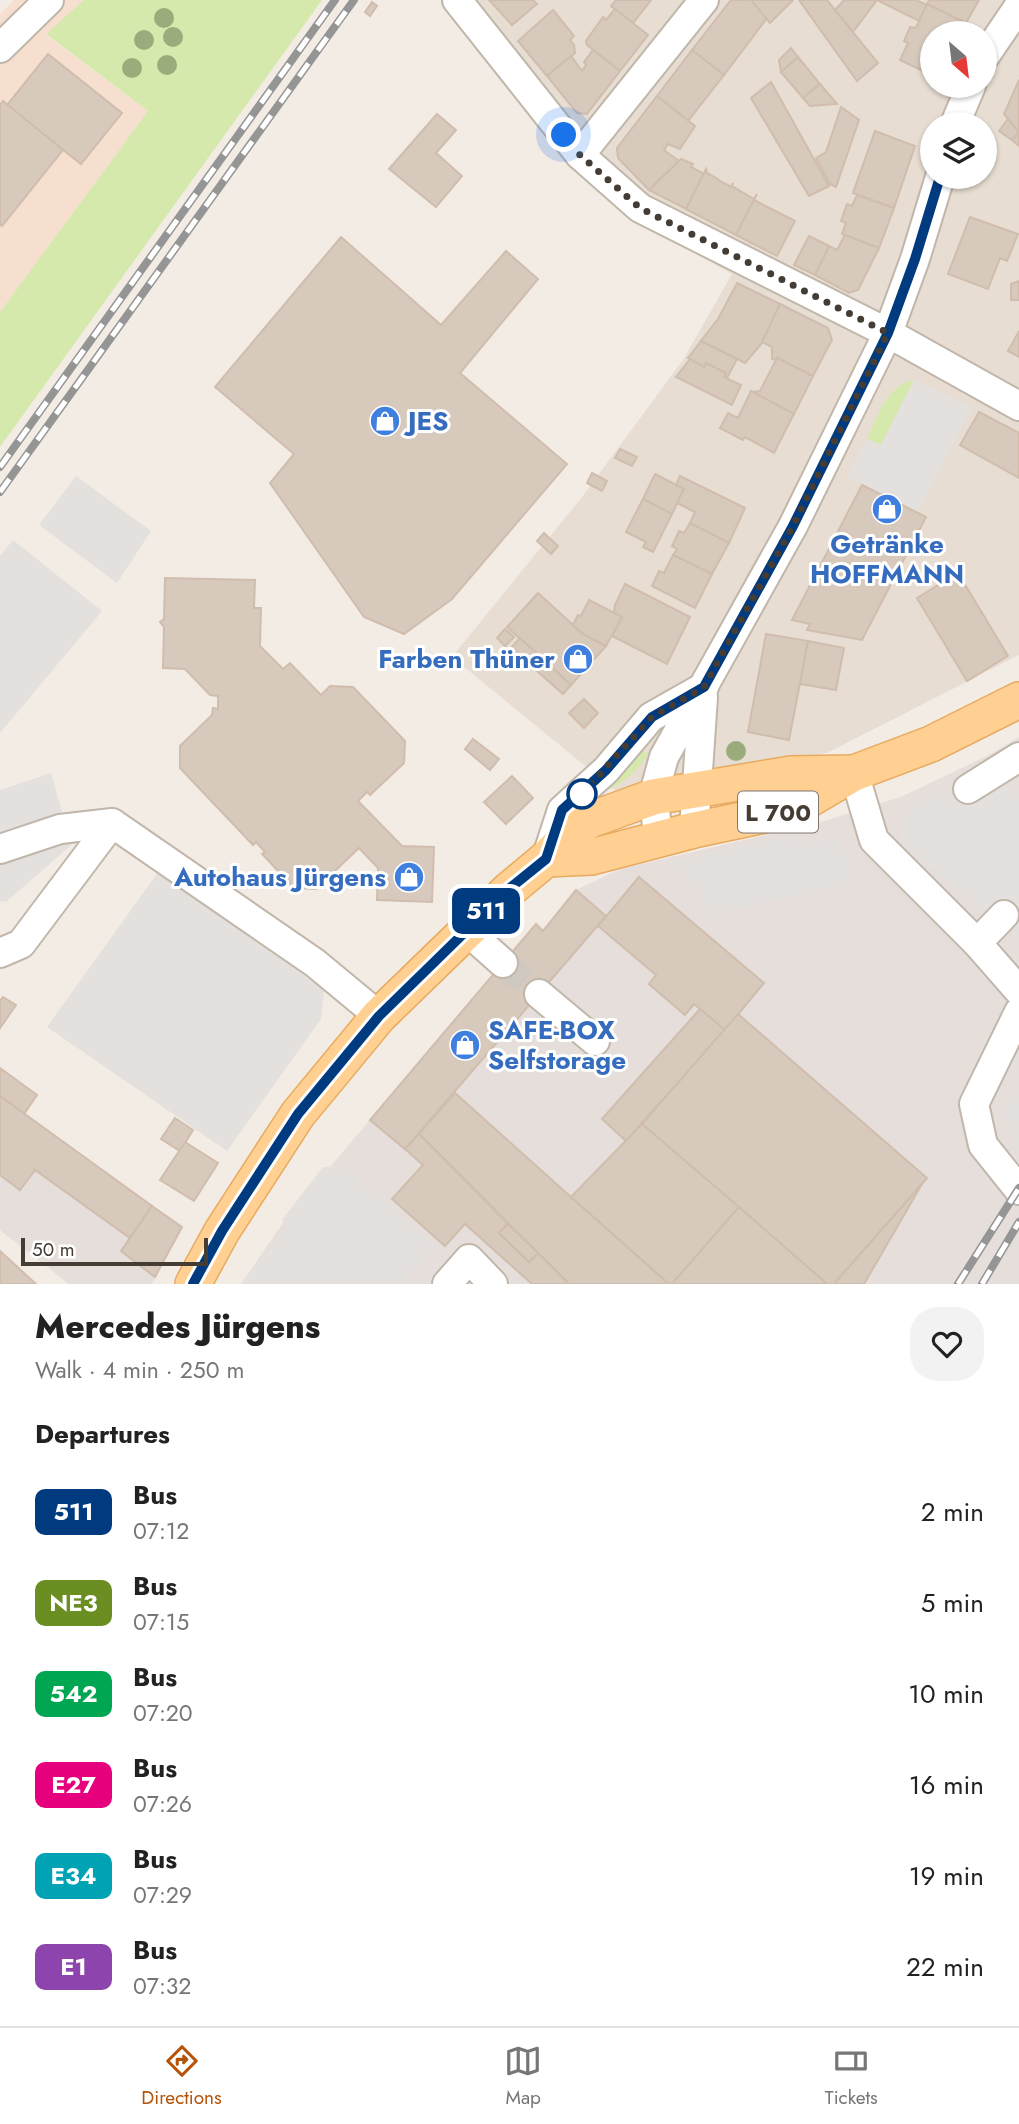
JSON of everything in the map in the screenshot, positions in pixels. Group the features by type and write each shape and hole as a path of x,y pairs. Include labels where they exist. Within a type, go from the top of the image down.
{"main road":[{"name":"L 700","path":"546,859 591,857 694,830 793,809 854,773 931,744 1019,699"},
{"name":"L 700","path":"193,1284 222,1231 298,1114 379,1016 510,888 546,859 572,832 590,820 653,797 791,774 854,773"}],"street":[{"path":"0,48 49,0"},
{"path":"457,0 580,155 640,208 888,333 1019,406"},
{"path":"580,155 704,0"},
{"path":"998,37 1019,6"},
{"path":"659,839 653,797 664,757 793,526 888,333 936,189"},
{"path":"694,830 704,687"},
{"path":"546,859 562,810 606,770 652,717 704,687"},
{"path":"968,789 1019,757"},
{"path":"854,773 874,840 977,943 1019,990"},
{"path":"0,953 21,943 112,823"},
{"path":"0,849 60,830 112,823 316,963 379,1016"},
{"path":"977,943 1004,915"},
{"path":"466,930 503,963"},
{"path":"539,994 595,1041"},
{"path":"1019,1012 974,1104 983,1145 1019,1190"},
{"path":"447,1284 468,1259 494,1284"}],"shaded area":[{"path":"14,0 84,0 46,35 148,111 0,312 0,14"},
{"path":"461,0 1019,0 1019,655 831,751 639,810 452,657 582,497 683,360 732,274 627,215 537,127 451,12"},
{"path":"914,380 972,408 918,513 847,477 867,439 881,445"},
{"path":"76,476 151,531 117,583 39,525"},
{"path":"13,540 102,611 0,733 0,556"},
{"path":"1019,737 1019,1284 241,1284 285,1220 536,924 544,931 576,890 620,869 821,822 903,796 991,754"},
{"path":"990,766 1019,795 1019,938 908,849 900,831 902,819 909,810"},
{"path":"51,773 62,812 0,834 0,790"},
{"path":"796,835 801,849 828,836 840,842 848,857 852,876 845,885 707,916 701,893 669,862"},
{"path":"78,839 6,902 0,901 0,849"},
{"path":"159,871 324,990 321,1019 227,1151 47,1027"},
{"path":"1019,1091 1019,1150 1018,1150 1003,1109"},
{"path":"0,1097 182,1227 152,1284 69,1284 0,1230"},
{"path":"323,1167 345,1167 435,1246 402,1284 242,1284 288,1226 282,1220"}],"green space":[{"path":"84,0 322,0 0,447 0,312 148,111 46,34"},
{"path":"914,380 881,445 867,439 890,395 905,383"},
{"path":"639,750 648,753 630,776 588,800"}],"building":[{"path":"489,0 533,0 537,4 512,25"},
{"path":"616,0 651,0 633,23 611,6"},
{"path":"731,0 751,0 767,18 724,75 692,50"},
{"path":"751,0 793,0 770,23"},
{"path":"799,0 827,0 878,63 857,81"},
{"path":"844,0 877,0 853,32 835,10"},
{"path":"877,0 916,0 927,5 919,21"},
{"path":"929,0 979,0 967,21 927,4"},
{"path":"372,2 377,6 370,16 365,12"},
{"path":"927,4 962,21 920,21 920,70 900,60 908,43 904,41 910,27 916,28"},
{"path":"615,9 648,35 620,71 587,45 586,41 603,17 606,20"},
{"path":"553,10 574,36 570,40 575,53 547,76 518,41"},
{"path":"791,48 798,57 781,72 779,60"},
{"path":"593,50 620,71 587,114 577,113 547,76 571,56 582,71 586,65 584,62"},
{"path":"692,50 724,75 688,121 657,96"},
{"path":"48,54 122,113 81,164 7,105"},
{"path":"798,57 820,84 803,98 781,72"},
{"path":"1019,80 1019,132 1004,114"},
{"path":"771,82 829,186 809,196 751,98"},
{"path":"820,84 837,104 810,106 803,98"},
{"path":"657,96 695,126 680,149 668,144 664,150 679,161 649,190 618,158 617,148"},
{"path":"3,101 63,150 2,226 0,105"},
{"path":"841,107 859,120 836,187 830,184 816,158 826,152"},
{"path":"437,114 456,130 436,153 462,176 436,207 389,169"},
{"path":"1008,119 1019,132 1012,140 999,131"},
{"path":"875,131 915,146 894,208 853,193"},
{"path":"1019,132 1019,146 1012,140"},
{"path":"681,159 693,164 691,167 704,174 686,209 649,190"},
{"path":"706,169 707,173 718,180 731,187 733,183 732,186 754,199 757,194 736,235 686,209"},
{"path":"857,195 894,208 879,248 842,234 846,223 841,221 847,204 852,206"},
{"path":"754,200 795,221 777,256 736,235"},
{"path":"970,217 1018,234 1007,261 1000,258 988,289 948,274"},
{"path":"845,235 879,248 858,290 849,293 815,275 829,246 837,250"},
{"path":"809,236 829,246 815,275 794,265"},
{"name":"JES","path":"341,237 441,325 506,251 538,279 460,373 567,464 452,599 404,634 364,617 270,483 294,454 215,387"},
{"path":"1019,281 1019,300 1011,300 1011,284"},
{"path":"737,283 780,304 762,343 745,363 701,341 718,319"},
{"path":"780,304 828,328 832,340 813,376 777,358 772,359 772,347 762,342"},
{"path":"1019,331 1019,357 1008,351"},
{"path":"701,341 737,359 727,378 724,377 726,373 706,363 704,367 688,358"},
{"path":"777,358 813,376 794,414 752,392 760,391"},
{"path":"690,359 704,367 706,363 726,373 724,377 741,385 732,405 676,377"},
{"path":"751,391 794,414 774,453 745,437 743,440 720,428 728,413 738,418"},
{"path":"979,412 1019,433 1019,478 960,445"},
{"path":"620,449 637,457 632,466 615,458"},
{"path":"592,473 607,481 602,491 587,483"},
{"path":"655,474 684,489 672,514 643,499"},
{"path":"680,476 745,508 729,543 690,523 695,512 677,503 684,489 676,485"},
{"path":"862,485 926,517 862,640 807,630 810,624 792,620"},
{"path":"643,499 672,514 653,552 643,547 646,542 626,532"},
{"path":"690,523 729,543 712,574 673,555 677,549 672,546 679,531 684,533"},
{"path":"544,533 558,546 551,554 537,541"},
{"path":"673,555 712,574 695,608 652,586 659,571 664,573"},
{"path":"958,573 1008,656 967,681 917,598"},
{"path":"165,578 255,580 254,608 261,608 260,646 283,669 290,663 321,695 330,686 353,687 405,741 404,763 370,795 367,792 358,801 402,846 434,847 432,902 377,900 378,868 359,848 316,889 294,888 262,854 265,852 256,842 253,845 180,768 180,746 212,715 213,708 218,709 218,696 210,695 185,669 163,668 164,627 160,622 164,619"},
{"path":"625,584 690,617 667,664 612,636 622,617 614,613"},
{"path":"538,593 583,634 606,646 571,685 507,627"},
{"path":"589,600 622,617 606,646 583,634 573,625"},
{"path":"505,629 514,637 505,646 497,638"},
{"path":"766,634 808,641 789,740 748,732"},
{"path":"520,638 571,685 563,694 511,648"},
{"path":"808,641 844,648 836,690 800,684"},
{"path":"584,699 598,713 584,728 569,713"},
{"path":"473,739 499,759 490,770 465,749"},
{"path":"512,776 533,798 506,824 484,802"},
{"path":"639,877 764,983 725,1030 694,1004 685,1015 649,984 656,975 598,926"},
{"path":"576,890 606,916 405,1149 370,1120 536,924 543,931"},
{"path":"3,997 16,1005 0,1028 0,1001"},
{"path":"700,1009 725,1030 626,1141 602,1119"},
{"path":"738,1014 927,1178 834,1284 827,1284 642,1124"},
{"path":"0,1068 37,1095 24,1114 0,1096"},
{"path":"455,1093 669,1284 569,1284 419,1134"},
{"path":"0,1096 152,1206 130,1238 35,1170 20,1190 0,1175"},
{"path":"175,1118 193,1130 180,1151 161,1139"},
{"path":"642,1124 739,1207 672,1284 571,1197"},
{"path":"419,1134 508,1224 499,1233 529,1262 538,1253 569,1284 532,1284 465,1224 445,1246 392,1199 423,1165 405,1149"},
{"path":"185,1142 218,1163 194,1201 160,1180"},
{"path":"922,1184 864,1284 834,1284"},
{"path":"152,1206 182,1227 155,1277 121,1251"},
{"path":"739,1207 827,1284 672,1284"},
{"path":"508,1224 538,1253 529,1262 499,1233"},
{"path":"0,1251 36,1284 0,1284"}],"tunnel":[{"path":"503,963 539,994"}],"railway":[{"path":"0,467 335,0"},
{"path":"0,492 354,0"},
{"path":"958,1284 1019,1188"},
{"path":"982,1284 1019,1222"}],"bus line":[{"name":"511","path":"193,1284 222,1231 298,1114 379,1016 510,888 546,859 562,810 606,770 652,717 704,687 793,526 888,333 936,189"}],"place":[{"name":"JES","path":"385,421"},
{"name":"Getränke HOFFMANN","path":"887,509"},
{"name":"Farben Thüner","path":"578,659"},
{"name":"Autohaus Jürgens","path":"409,877"},
{"name":"SAFE-BOX Selfstorage","path":"465,1045"}],"route":[{"path":"564,135 580,155 640,208 888,333 793,526 704,687 652,717 582,794"}]}
